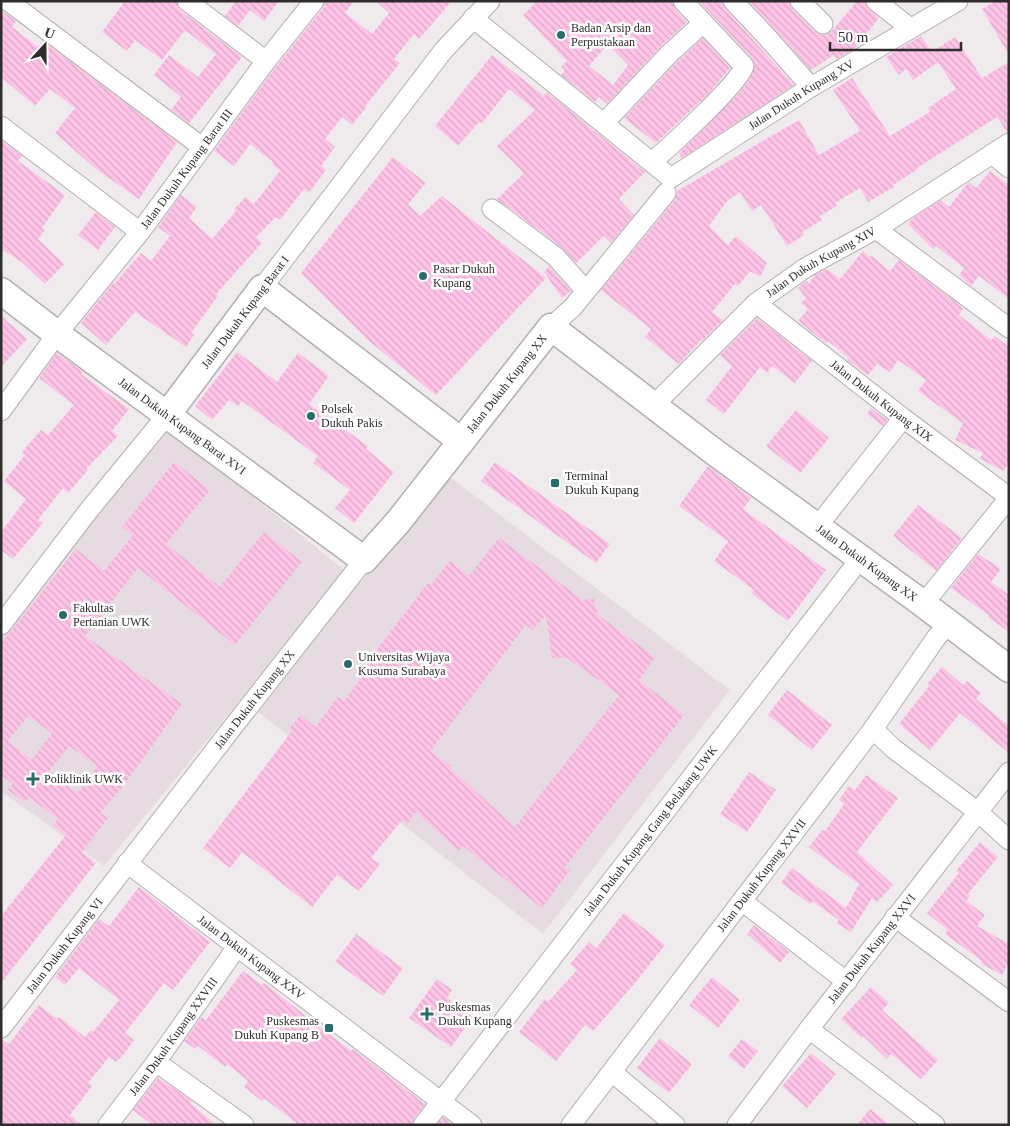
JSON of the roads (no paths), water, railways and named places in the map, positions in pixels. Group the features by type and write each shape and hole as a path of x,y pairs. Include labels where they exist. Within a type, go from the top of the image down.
{"street":[{"path":"8,1 202,147"},
{"path":"187,1 266,61"},
{"name":"Jalan Dukuh Kupang Barat III","path":"1,411 57,334 82,306 140,232 266,61 314,1"},
{"name":"Jalan Dukuh Kupang Barat I","path":"1,625 89,510 167,415 443,52 490,1"},
{"path":"652,162 733,84 744,69 744,66 683,1"},
{"path":"733,1 812,87"},
{"path":"800,1 824,24"},
{"path":"876,1 910,28"},
{"name":"Jalan Dukuh Kupang XV","path":"551,328 586,291 669,185 812,87 958,1"},
{"path":"473,18 652,162 669,185"},
{"path":"604,123 670,54 703,23"},
{"path":"1,126 140,232"},
{"name":"Jalan Dukuh Kupang XIV","path":"654,405 756,303 805,268 876,228 1009,143"},
{"path":"992,154 1009,168"},
{"path":"492,209 556,257 586,291"},
{"path":"876,228 1009,328"},
{"path":"262,288 461,441"},
{"name":"Jalan Dukuh Kupang Barat XVI","path":"1,291 364,560"},
{"name":"Jalan Dukuh Kupang XIX","path":"756,303 903,418 1009,497"},
{"name":"Jalan Dukuh Kupang XX","path":"127,864 364,560 398,522 551,328 713,451 922,603 1009,669"},
{"path":"818,527 903,418"},
{"path":"922,603 933,592 1009,497"},
{"name":"Jalan Dukuh Kupang Gang Belakang UWK","path":"423,1125 860,559"},
{"name":"Jalan Dukuh Kupang XXVII","path":"571,1125 873,729 936,638 949,623"},
{"path":"873,729 894,749 978,812 1009,840"},
{"name":"Jalan Dukuh Kupang XXVI","path":"737,1125 809,1029 1009,772"},
{"name":"Jalan Dukuh Kupang XXV","path":"127,864 472,1125"},
{"name":"Jalan Dukuh Kupang VI","path":"1,1028 127,864"},
{"path":"742,901 847,982"},
{"path":"896,917 1009,1002"},
{"name":"Jalan Dukuh Kupang XXVIII","path":"108,1125 156,1062 237,947"},
{"path":"809,1029 935,1125"},
{"path":"156,1062 244,1125"},
{"path":"612,1072 675,1125"}],"place":[{"name":"Badan Arsip dan Perpustakaan","path":"561,35"},
{"name":"Pasar Dukuh Kupang","path":"423,276"},
{"name":"Polsek Dukuh Pakis","path":"311,416"},
{"name":"Terminal Dukuh Kupang","path":"555,483"},
{"name":"Fakultas Pertanian UWK","path":"63,615"},
{"name":"Universitas Wijaya Kusuma Surabaya","path":"348,664"},
{"name":"Poliklinik UWK","path":"33,779"},
{"name":"Puskesmas Dukuh Kupang","path":"427,1014"},
{"name":"Puskesmas Dukuh Kupang B","path":"329,1028"}]}
